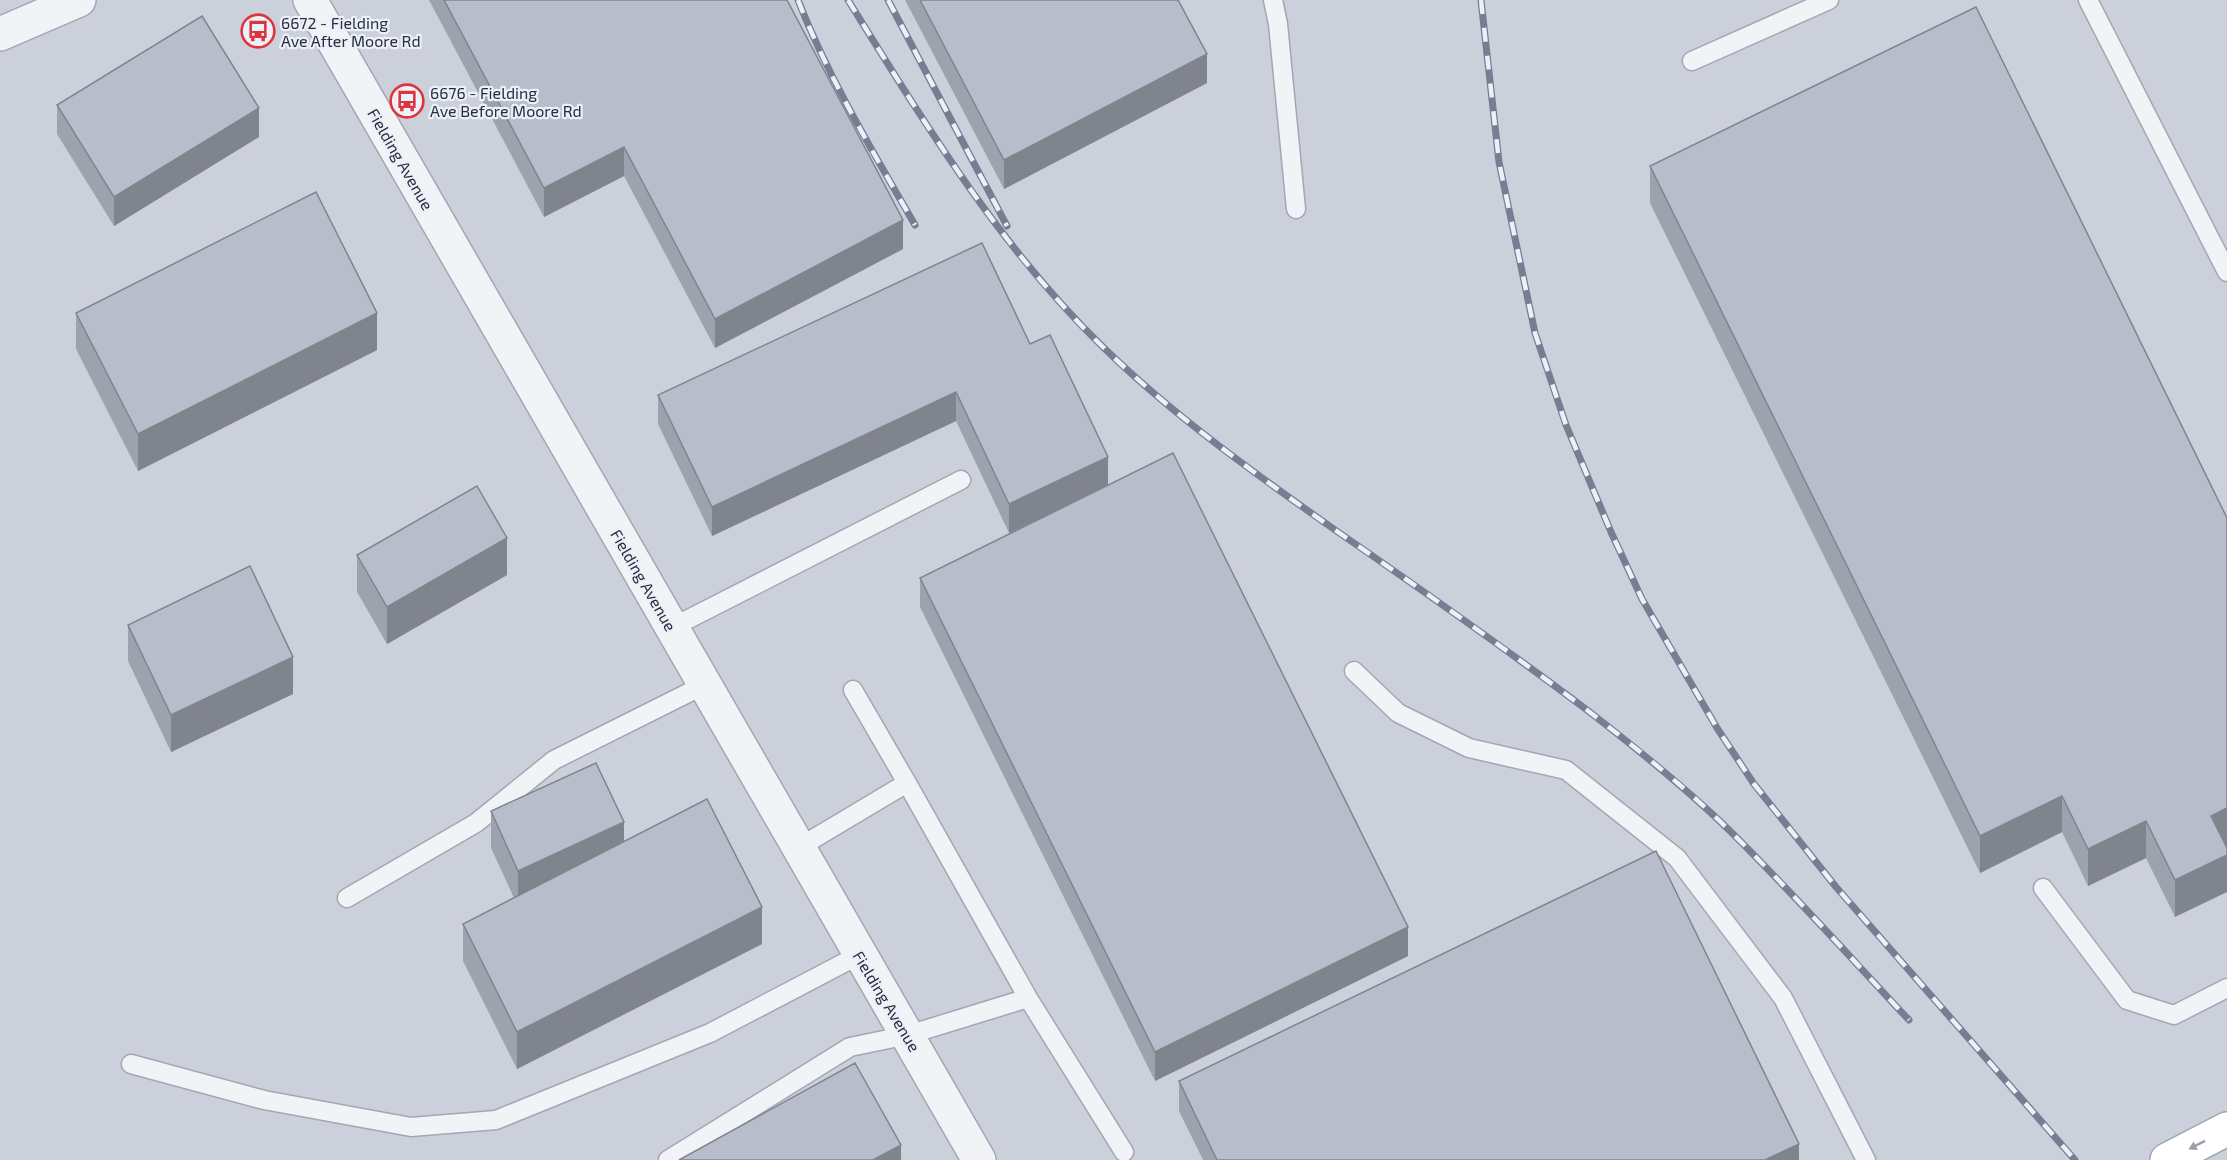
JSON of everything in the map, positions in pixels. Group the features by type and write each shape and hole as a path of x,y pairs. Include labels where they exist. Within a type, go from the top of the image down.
{"main road":[{"path":"2167,1160 2227,1129"}],"street":[{"path":"0,34 79,0"},
{"name":"Fielding Avenue","path":"309,0 979,1160"}],"lane":[{"path":"1273,0 1278,24 1296,209"},
{"path":"1692,61 1828,0"},
{"path":"2088,0 2227,272"},
{"path":"671,628 961,480"},
{"path":"1354,671 1398,713 1469,748 1566,770 1677,858 1783,998 1866,1160"},
{"path":"347,898 476,823 554,760 704,685"},
{"path":"853,690 1120,1157"},
{"path":"798,848 907,783"},
{"path":"2043,888 2127,1000 2174,1015 2227,988"},
{"path":"131,1064 264,1100 411,1127 496,1120 710,1033 859,955"},
{"path":"668,1160 850,1047 908,1035 1028,998"}],"shaded area":[{"path":"0,0 2227,0 2227,1160 0,1160"}],"building":[{"path":"444,0 787,0 903,220 715,319 624,147 544,188"},
{"path":"920,0 1178,0 1207,54 1004,160"},
{"path":"1976,7 2227,518 2227,808 2211,816 2227,848 2227,855 2175,880 2146,821 2088,849 2062,796 1980,836 1650,166"},
{"path":"202,16 259,108 114,197 57,105"},
{"path":"316,192 377,313 138,434 76,313"},
{"path":"982,243 1030,344 1050,335 1108,457 1009,504 956,392 712,507 658,395"},
{"path":"1173,453 1408,927 1155,1052 920,578"},
{"path":"477,486 507,538 387,607 357,555"},
{"path":"250,566 293,657 171,715 128,625"},
{"path":"596,763 624,822 518,871 491,811"},
{"path":"707,799 762,907 517,1032 463,924"},
{"path":"1656,851 1799,1144 1765,1160 1217,1160 1179,1081"},
{"path":"855,1063 901,1145 873,1160 679,1160"}],"railway":[{"path":"798,0 838,87 915,225"},
{"path":"848,0 905,92 997,226 1066,309 1104,348 1159,398 1217,444 1526,665 1660,768 1752,853 1909,1020"},
{"path":"888,0 1007,226"},
{"path":"1481,0 1499,162 1535,333 1566,425 1642,599 1717,728 1754,784 1836,887 2075,1160"}],"place":[{"name":"6672 - Fielding Ave After Moore Rd","path":"258,31"},
{"name":"6676 - Fielding Ave Before Moore Rd","path":"407,101"}]}
